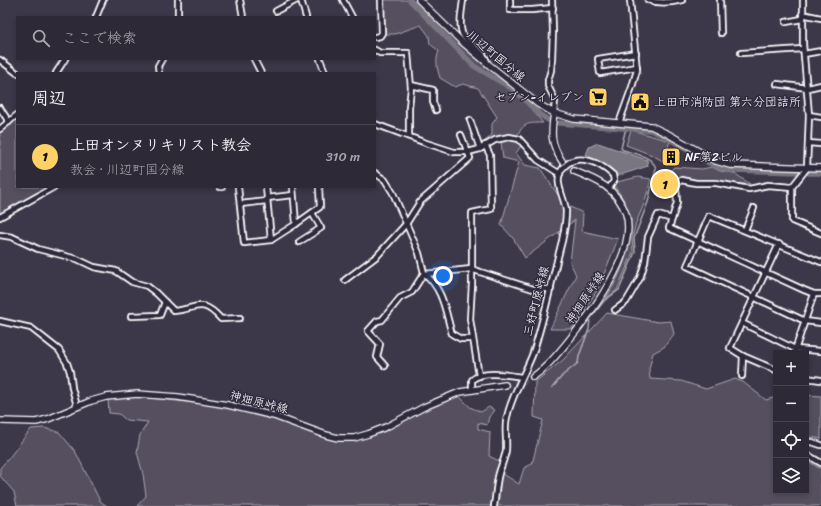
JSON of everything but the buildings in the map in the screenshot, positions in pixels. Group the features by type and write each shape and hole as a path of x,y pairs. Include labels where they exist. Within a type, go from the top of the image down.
{"street":[{"path":"96,16 103,0"},
{"path":"178,0 178,16"},
{"path":"240,0 243,16"},
{"path":"276,11 297,0"},
{"path":"301,0 306,16"},
{"path":"343,0 351,16"},
{"path":"376,37 380,36 382,33 381,0"},
{"name":"川辺町国分線","path":"419,0 461,41 488,64 530,97 554,113 574,120 645,125 656,128 722,164 730,166 821,168"},
{"path":"463,0 463,35 483,54 488,64"},
{"path":"510,0 510,10 553,8"},
{"path":"552,0 553,31 551,70 548,86 555,100 552,141 555,151 562,161"},
{"path":"619,123 632,87 637,67 630,0"},
{"path":"648,0 654,2 682,0"},
{"path":"720,0 721,33"},
{"path":"803,0 803,49 808,88 809,115 807,168 792,187 792,222 821,233"},
{"path":"786,22 802,17 821,18"},
{"path":"741,52 803,49"},
{"path":"376,51 380,53 408,53 411,85 408,107 409,136"},
{"path":"804,54 821,51"},
{"path":"636,53 598,59 600,73 637,67"},
{"path":"0,60 16,72"},
{"path":"57,72 64,60"},
{"path":"159,72 158,66 161,60"},
{"path":"254,60 260,72"},
{"path":"320,60 325,72"},
{"path":"776,84 808,88 821,85"},
{"path":"411,85 433,90 432,102 436,110"},
{"path":"0,108 9,122"},
{"path":"809,115 821,117"},
{"path":"0,129 16,116"},
{"path":"470,120 480,149"},
{"path":"376,124 454,152 468,152 480,149 495,140 514,137 519,139 541,162 560,174 563,167 579,159 586,160 609,172 613,175 614,181 609,188"},
{"path":"345,280 377,256 406,224 420,202 470,158 460,135"},
{"path":"808,143 821,144"},
{"path":"478,376 470,319 472,284 472,213 491,209 490,155 485,145"},
{"name":"神畑原峠線","path":"533,377 544,370 577,331 607,288 616,270 626,242 627,222 621,203 609,188 602,183 574,171"},
{"path":"376,174 385,180 388,185 419,253 425,273 440,293 445,303 452,334 461,339 472,339"},
{"name":"三好町原峠線","path":"494,506 498,475 506,451 507,417 514,394 530,362 540,331 551,289 565,220 566,209 558,184 560,174"},
{"path":"792,187 768,185 749,189 716,183 681,180 676,187 677,202 669,228 814,294 821,294"},
{"path":"0,217 52,188"},
{"path":"238,188 244,243 271,240 312,213 320,207 319,188"},
{"path":"266,188 271,240"},
{"path":"293,188 296,224"},
{"path":"240,204 293,195"},
{"path":"745,230 754,208"},
{"path":"299,242 322,228 312,213"},
{"path":"615,310 626,302 640,278 645,262 648,237 658,215 672,219"},
{"path":"821,262 709,216 687,266 805,321 821,323"},
{"path":"0,235 12,237 38,249 77,259 94,267 116,271 132,282 147,286 174,311 197,305 204,305 221,319 240,318"},
{"path":"773,369 743,356 730,348 779,244"},
{"path":"425,273 471,269 533,288 551,289"},
{"path":"386,366 377,357 380,344 368,331 376,321 382,320 400,298 412,292 425,273"},
{"path":"795,350 814,294"},
{"path":"131,316 160,315 165,302"},
{"path":"0,321 31,328 59,350 67,363 70,372 72,388 77,406"},
{"path":"742,323 793,350"},
{"path":"809,351 821,351"},
{"path":"742,376 743,356"},
{"path":"472,389 472,380 478,376 501,375 522,377"},
{"path":"809,378 821,380"},
{"name":"神畑原峠線","path":"0,421 36,422 48,419 77,406 106,397 138,394 178,397 228,405 287,420 326,435 338,438 354,438 386,427 444,398 472,389 505,385"},
{"path":"809,443 821,445"},
{"path":"809,456 821,463"}],"shaded area":[{"path":"384,0 411,0 467,49 506,78 543,123 529,124 521,129 516,138 521,146 516,153 525,165 540,168 564,204 583,213 582,231 618,239 598,289 572,329 550,329 576,275 570,262 575,220 525,258 513,238 501,225 519,162 503,158 501,142 485,141 492,135 492,124 497,117 478,88 463,84 455,87 440,78 437,64 439,51 430,44 429,36 421,25 395,34 385,34"},
{"path":"16,119 16,188 49,188 0,214 0,132"},
{"path":"631,130 670,141 663,161 626,145"},
{"path":"598,143 647,160 648,166 617,176 612,169 586,155 589,147"},
{"path":"674,167 702,169 712,167 720,171 734,173 750,184 734,184 717,180 696,180 681,177 678,179 671,170"},
{"path":"638,177 651,179 632,238 633,252 617,290 605,299 620,273 629,244 630,229 628,214 624,200 615,187 617,182"},
{"path":"607,313 658,322 671,321 674,334 664,347 653,353 649,369 650,379 681,381 706,389 735,379 743,382 766,400 773,398 773,494 809,494 809,462 821,469 821,506 137,506 146,496 143,474 137,452 140,435 148,422 126,420 119,414 109,413 108,399 122,396 150,398 248,411 352,439 458,395 470,407 481,412 489,407 494,410 489,417 487,425 478,423 478,429 490,432 489,456 499,461 497,470 519,484 524,468 532,464 543,420 534,417 535,382 563,360"},
{"path":"809,395 821,396 821,439 812,437 809,438"},
{"path":"44,428 59,432 75,451 100,501 107,506 17,506 14,492 0,476 0,468 31,429"}],"waterway":[{"path":"410,0 474,66 516,91 539,114 548,120"},
{"path":"559,123 650,130 665,136 707,162 721,168 731,170 799,172"},
{"path":"552,388 563,375 578,363 579,356 589,329 590,319 604,301 619,290 635,252 634,238 648,202 656,168 654,164 646,158 621,148 626,128"},
{"path":"809,173 821,173"}],"tunnel":[{"path":"505,385 524,382 533,377"}],"place":[{"name":"セブン-イレブン","path":"598,97"},
{"name":"上田市消防団 第六分団詰所","path":"640,102"},
{"name":"NF第2ビル","path":"671,157"},
{"name":"上田オンヌリキリスト教会","path":"665,184"}]}
